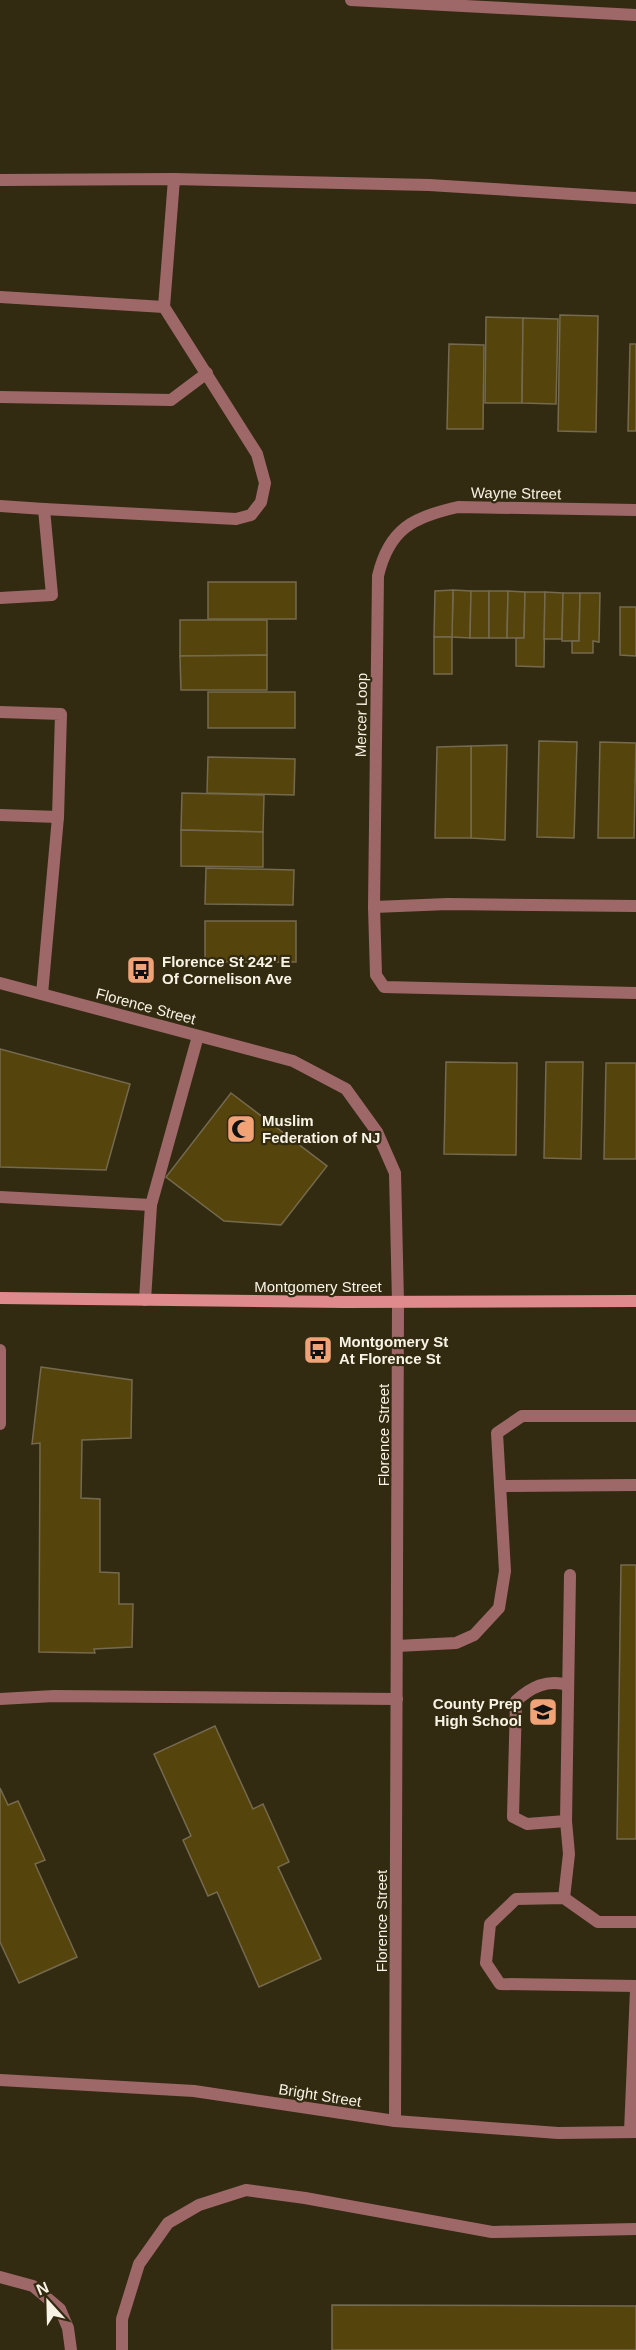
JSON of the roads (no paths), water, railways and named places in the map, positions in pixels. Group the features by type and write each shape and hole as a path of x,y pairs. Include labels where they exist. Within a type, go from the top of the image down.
{"main road":[{"name":"Montgomery Street","path":"0,1298 398,1302 636,1301"}],"street":[{"path":"351,0 636,15"},
{"path":"0,180 174,179 429,185 636,198"},
{"path":"0,506 236,519 251,515 261,502 265,483 257,454 164,308 174,179"},
{"path":"0,297 164,308"},
{"path":"0,397 171,400 207,373"},
{"name":"Wayne Street","path":"401,530 425,516 458,507 636,510"},
{"path":"0,598 52,595 44,509"},
{"name":"Mercer Loop","path":"401,530 388,545 378,576 374,907 376,975 384,987 636,993"},
{"path":"0,712 61,714 58,817 42,994"},
{"path":"0,815 58,817"},
{"path":"374,907 448,903 636,906"},
{"name":"Florence Street","path":"0,983 293,1062 346,1089 377,1132 395,1173 398,1302 395,2121"},
{"path":"145,1300 151,1205 198,1036"},
{"path":"0,1197 151,1205"},
{"path":"0,1350 0,1424"},
{"path":"396,1646 456,1642 474,1635 499,1608 505,1571 497,1433 522,1416 636,1416"},
{"path":"500,1486 636,1485"},
{"path":"564,1898 569,1854 566,1821 570,1575"},
{"path":"566,1821 527,1824 513,1817 516,1701 530,1688 557,1682 568,1685"},
{"path":"0,1699 54,1696 397,1699"},
{"path":"633,2132 636,1988 500,1984 486,1963 490,1924 516,1899 564,1898 598,1922 636,1922"},
{"name":"Bright Street","path":"0,2080 194,2091 395,2121 558,2133 633,2132"},
{"path":"123,2350 122,2319 139,2264 168,2223 199,2205 246,2190 305,2198 492,2232 636,2229"},
{"path":"0,2277 33,2286 60,2309 68,2328 71,2350"}],"place":[{"name":"Florence St 242' E Of Cornelison Ave","path":"141,970"},
{"name":"Muslim Federation of NJ","path":"241,1129"},
{"name":"Montgomery St At Florence St","path":"318,1350"},
{"name":"County Prep High School","path":"543,1712"}]}
